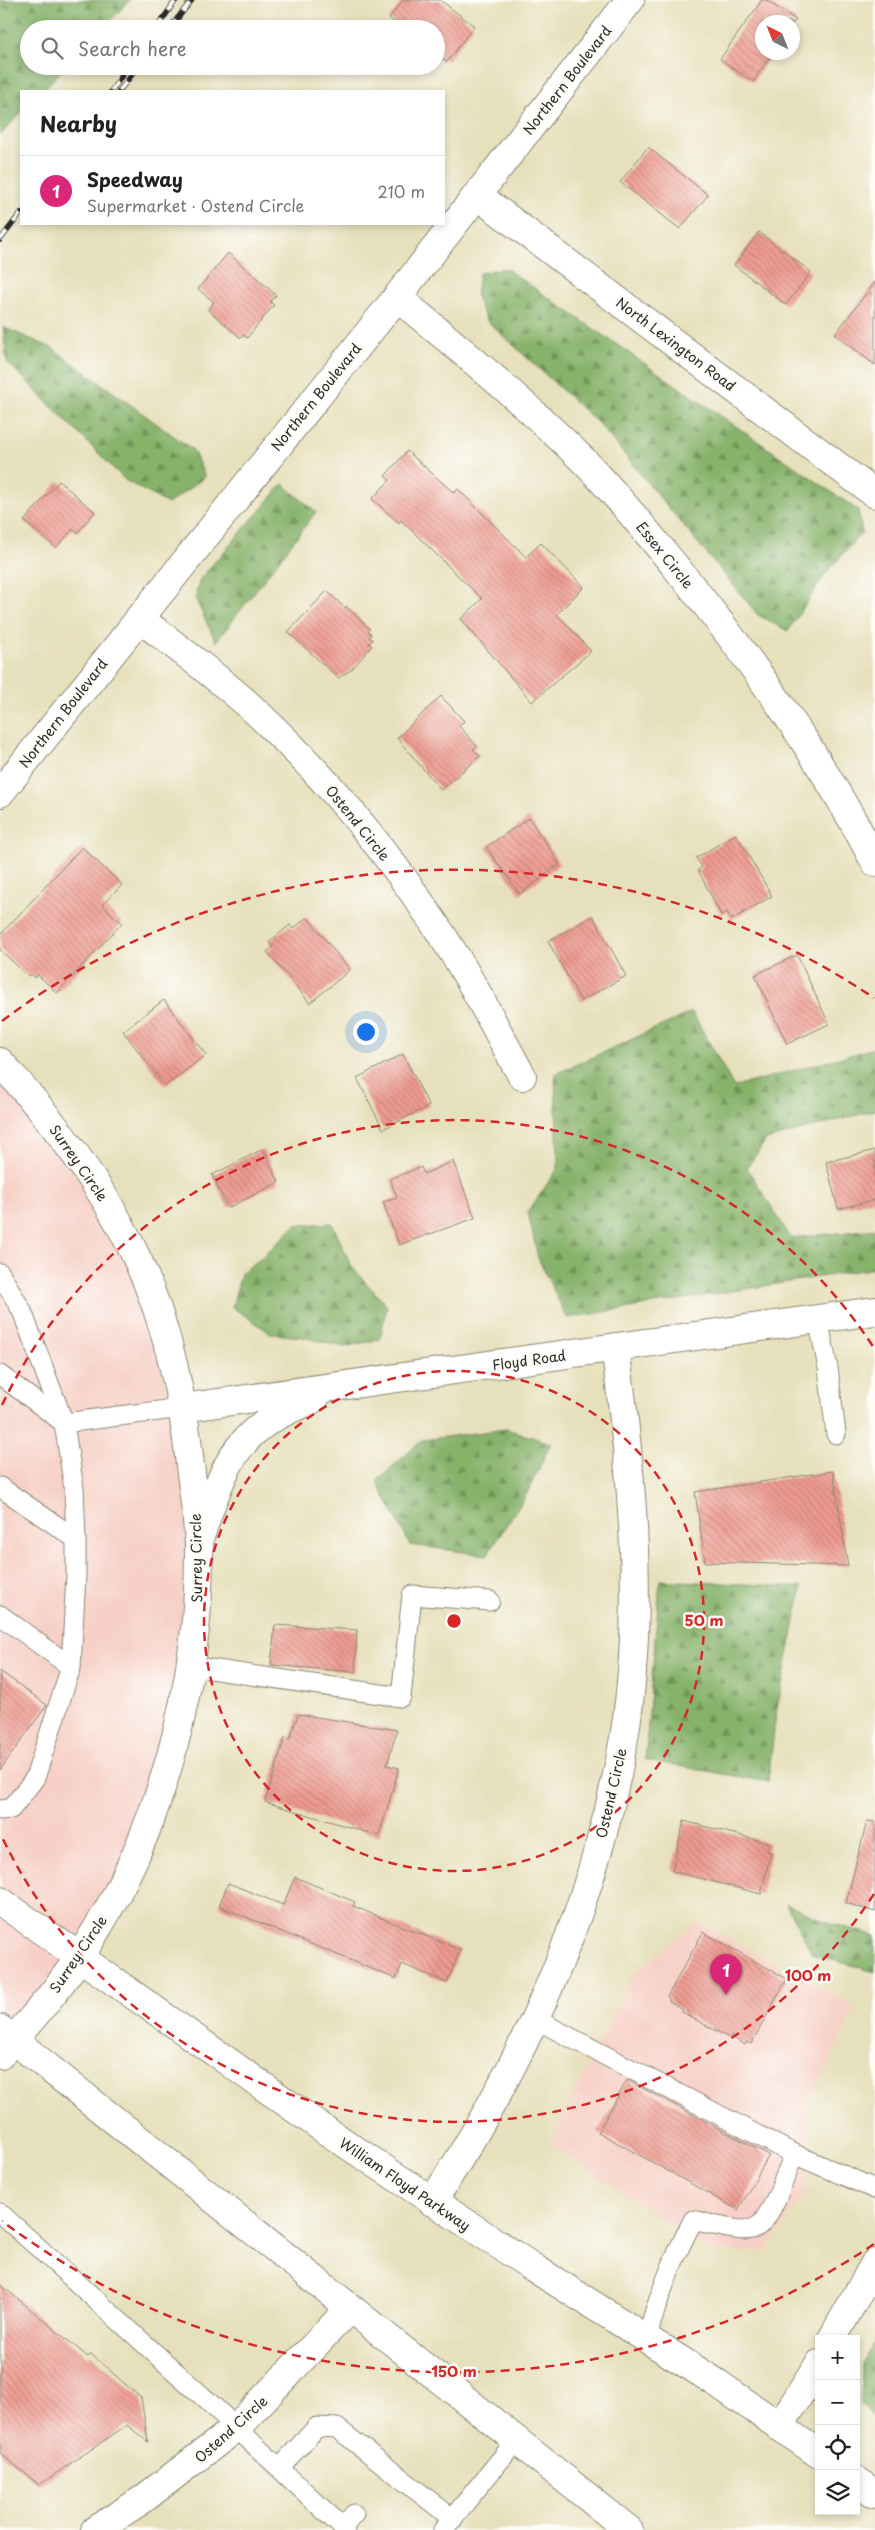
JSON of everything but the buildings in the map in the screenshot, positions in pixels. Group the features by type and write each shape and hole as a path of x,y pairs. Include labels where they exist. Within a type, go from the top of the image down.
{"main road":[{"name":"Northern Boulevard","path":"0,793 397,297 630,0"},
{"name":"North Lexington Road","path":"477,195 875,494"},
{"name":"Essex Circle","path":"397,297 530,408 583,460 633,515 736,641 778,700 816,756 875,862"},
{"name":"Ostend Circle","path":"139,618 253,709 301,756 346,805 380,848 456,957 522,1076"},
{"name":"Surrey Circle","path":"0,1062 92,1178 130,1243 162,1321 182,1408 199,1543 196,1632 178,1725 152,1814 104,1916 80,1956 4,2041"},
{"name":"Floyd Road","path":"182,1408 875,1311"},
{"name":"Ostend Circle","path":"432,2202 492,2106 556,1972 578,1912 597,1851 624,1738 634,1621 633,1561 626,1430 615,1347"},
{"path":"199,1543 221,1477 242,1444 270,1420 337,1387"},
{"name":"William Floyd Parkway","path":"0,1901 80,1956 258,2085 432,2202 647,2338 815,2451"},
{"path":"4,2041 350,2308 515,2442 628,2530"},
{"path":"834,2335 875,2263"},
{"name":"Ostend Circle","path":"95,2530 142,2500 236,2428 350,2308"},
{"path":"779,2427 815,2370"},
{"path":"860,2483 875,2494"}],"lane":[{"path":"0,1273 22,1311 64,1423 74,1489 76,1539 71,1667 36,1778 11,1809 0,1810"},
{"path":"818,1318 828,1368 836,1434"},
{"path":"0,1375 64,1423 182,1408"},
{"path":"0,1487 76,1539"},
{"path":"190,1666 312,1686 401,1697 412,1595 490,1601"},
{"path":"0,1615 71,1667"},
{"path":"535,2019 794,2154 875,2190"},
{"path":"647,2338 659,2293 673,2259 693,2220 740,2229 754,2229 766,2219 794,2154"},
{"path":"0,2213 279,2468 312,2491 347,2524"},
{"path":"279,2468 317,2426 337,2428 350,2444 448,2524 515,2442"}],"shaded area":[{"path":"0,1062 147,1283 198,1584 133,1859 0,2055"},
{"path":"697,1922 856,2007 812,2097 805,2193 766,2251 711,2252 550,2143 632,1976"}],"green space":[{"path":"0,0 130,0 111,20 20,20 20,75 57,75 43,90 20,90 20,114 0,135"},
{"path":"505,268 858,510 862,532 826,573 788,631 758,615 599,424 486,320 476,296 479,273"},
{"path":"3,327 52,348 193,450 205,477 168,504 125,480 7,362"},
{"path":"283,484 316,512 216,642 195,598 200,579"},
{"path":"692,1012 734,1087 875,1048 875,1110 766,1140 747,1168 791,1238 875,1229 875,1268 567,1318 538,1258 528,1212 558,1168 555,1074"},
{"path":"332,1223 352,1267 387,1306 380,1339 344,1347 302,1337 272,1334 232,1307 241,1273 259,1260 296,1225"},
{"path":"506,1429 551,1443 526,1495 487,1555 410,1545 377,1481 422,1440"},
{"path":"660,1580 802,1587 776,1714 768,1782 645,1760"},
{"path":"786,1904 824,1921 875,1936 875,1972 812,1954"},
{"path":"875,2340 875,2420 861,2404 862,2362"}],"railway":[{"path":"162,20 176,0"},
{"path":"176,20 192,0"},
{"path":"112,90 123,75"},
{"path":"120,90 132,75"},
{"path":"0,240 20,214"}],"place":[{"name":"Speedway","path":"726,1995"}]}
